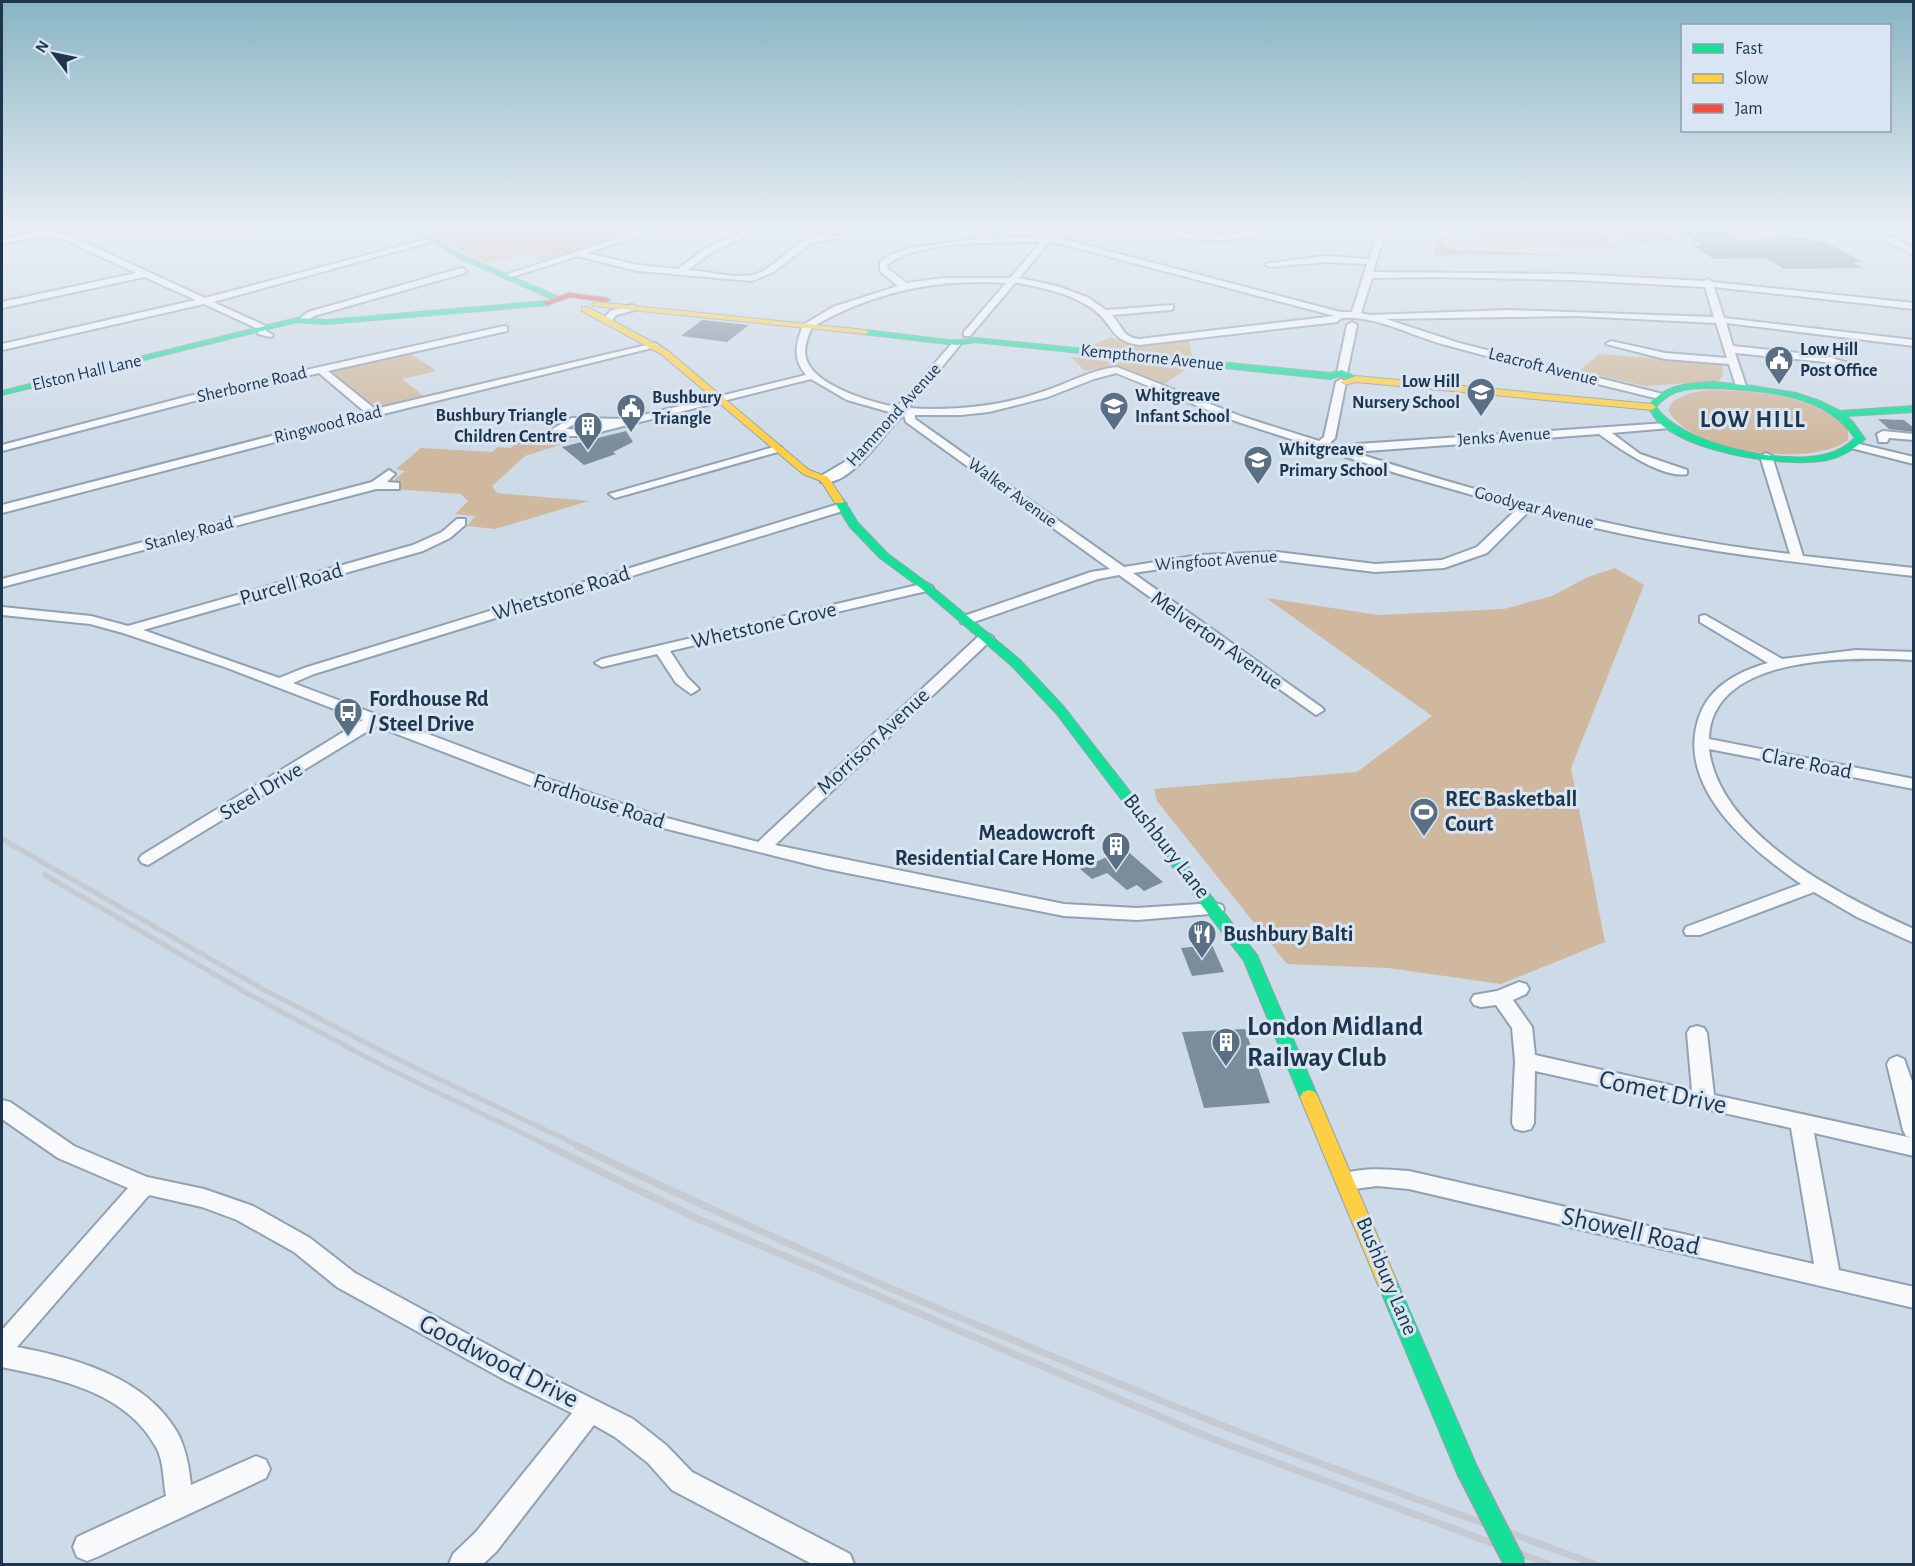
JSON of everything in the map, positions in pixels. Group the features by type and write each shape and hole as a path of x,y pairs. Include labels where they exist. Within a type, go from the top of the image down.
{"street":[{"path":"2,305 29,299"},
{"path":"195,299 266,332"},
{"path":"2,347 212,299"},
{"name":"Elston Hall Lane","path":"311,323 311,314 363,299"},
{"path":"557,299 608,320 655,346 806,472 825,480"},
{"path":"864,299 845,304 812,322 799,354 801,362 812,376 837,392 905,414"},
{"name":"Hammond Avenue","path":"825,480 862,456 905,414 959,338 993,299"},
{"path":"1083,299 1104,313 1170,307"},
{"path":"1273,299 1339,317 1352,325 1437,313 1581,313 1720,320 1914,343"},
{"path":"1356,314 1360,299"},
{"path":"1713,299 1741,386"},
{"path":"1866,299 1914,306"},
{"name":"Elston Hall Lane","path":"2,393 311,323 570,305"},
{"name":"Kempthorne Avenue","path":"570,305 812,322 1581,402 1655,406"},
{"name":"Kempthorne Avenue","path":"570,305 812,322"},
{"path":"608,320 613,313 633,308"},
{"name":"Leacroft Avenue","path":"1104,313 1115,323 1119,336 1145,342 1356,314 1369,321 1655,406"},
{"path":"1352,325 1338,377 1325,441 1358,447"},
{"name":"Sherborne Road","path":"2,448 159,406 504,329"},
{"path":"1611,344 1665,356 1733,361"},
{"name":"Ringwood Road","path":"2,509 373,413 655,346"},
{"path":"1729,349 1826,359 1868,371"},
{"path":"321,370 373,413"},
{"name":"Goodyear Avenue","path":"905,414 962,411 1020,401 1054,392 1102,372 1124,371 1167,391 1239,419 1325,441 1343,451 1526,507 1643,535 1798,560 1914,572"},
{"path":"627,423 572,421 558,429 573,434 627,423 812,376"},
{"path":"1741,386 1800,397 1839,414 1857,429 1860,439 1855,446 1838,454 1815,458 1766,456 1713,447 1687,438 1666,426 1655,406 1688,387 1741,386"},
{"path":"1839,414 1914,409"},
{"name":"Walker Avenue","path":"905,414 910,420 1118,570"},
{"name":"Jenks Avenue","path":"1343,451 1358,447 1666,426"},
{"path":"1602,431 1645,464 1683,472"},
{"path":"1882,434 1914,437"},
{"path":"1855,446 1914,461"},
{"path":"615,494 777,449"},
{"path":"1766,456 1798,560"},
{"name":"Stanley Road","path":"2,583 392,480"},
{"name":"Bushbury Lane","path":"825,480 854,525 884,556 986,636 1016,663 1060,710 1215,909 1251,959 1347,1181 1467,1470 1515,1564"},
{"name":"Whetstone Road","path":"280,683 309,671 842,507"},
{"name":"Wingfoot Avenue","path":"966,620 1085,578 1118,570 1253,555 1310,558 1374,568 1425,567 1444,564 1482,550 1526,507"},
{"name":"Purcell Road","path":"128,630 418,548 460,528"},
{"name":"Melverton Avenue","path":"1118,570 1316,710"},
{"name":"Whetstone Grove","path":"602,663 926,587"},
{"name":"Fordhouse Road","path":"2,611 91,620 128,630 280,683 373,721 541,783 641,816 762,848 826,863 1064,910 1137,914 1215,909"},
{"path":"1705,619 1779,663"},
{"name":"Morrison Avenue","path":"762,848 986,636"},
{"path":"661,649 681,680 691,689"},
{"path":"1914,656 1842,654 1779,663 1754,672 1724,691 1706,713 1700,742 1702,760 1711,782 1730,811 1781,861 1847,905 1914,937"},
{"name":"Steel Drive","path":"148,859 373,721"},
{"name":"Clare Road","path":"1700,742 1914,784"},
{"path":"1693,931 1816,885"},
{"path":"1500,995 1522,1027 1525,1061 1523,1123"},
{"path":"1697,1033 1704,1101"},
{"name":"Comet Drive","path":"1525,1061 1914,1147"},
{"path":"1897,1064 1914,1130"},
{"name":"Goodwood Drive","path":"2,1108 66,1152 144,1185 204,1198 245,1213 302,1245 346,1280 514,1372 591,1409 624,1428 657,1454 682,1481 840,1564"},
{"path":"1801,1122 1828,1277"},
{"name":"Showell Road","path":"1347,1181 1377,1178 1409,1180 1914,1298"},
{"path":"2,1347 144,1185"},
{"path":"2,1356 35,1362 117,1389 149,1415 169,1442 181,1503"},
{"path":"463,1564 486,1542 591,1409"},
{"path":"87,1547 256,1469"}],"shaded area":[{"path":"1111,337 1140,344 1189,340 1192,358 1091,346"},
{"path":"410,353 437,371 402,379 424,396 405,401 373,404 357,394 332,372 334,369"},
{"path":"1599,354 1722,363 1723,374 1719,381 1645,386 1579,371"},
{"path":"1071,357 1187,368 1165,384 1116,368 1085,371"},
{"path":"1710,390 1784,397 1818,408 1834,417 1848,429 1848,440 1831,449 1781,454 1753,452 1701,437 1681,425 1668,410 1673,401 1690,393"},
{"path":"539,431 553,438 571,441 525,456 492,486 497,493 589,501 495,529 467,526 475,516 455,514 468,501 461,494 393,489 395,479 405,471 396,469 421,448 492,452 498,447 511,448 526,434"},
{"path":"1615,568 1644,585 1571,768 1605,942 1501,984 1388,968 1287,964 1157,801 1154,789 1357,772 1432,716 1266,598 1378,615 1504,609 1552,596 1588,577"}],"building":[{"path":"702,320 749,325 727,342 681,336"},
{"path":"1878,419 1904,420 1914,428 1914,432 1889,429"},
{"path":"626,431 633,442 613,452 616,454 584,465 562,447"},
{"name":"Meadowcroft Residential Care Home","path":"1125,849 1163,882 1144,891 1137,885 1127,890 1107,873 1092,879 1080,869"},
{"name":"Bushbury Balti","path":"1212,945 1224,972 1192,976 1181,948"},
{"name":"London Midland Railway Club","path":"1245,1029 1270,1103 1204,1108 1182,1032"}],"railway":[{"path":"2,839 261,988 397,1059 581,1147"},
{"path":"45,875 250,995 387,1068 551,1147"},
{"path":"548,1146 696,1218 1208,1437 1548,1564"},
{"path":"577,1146 734,1219 1051,1356 1306,1458 1594,1564"}],"traffic: fast":[{"path":"2,393 297,320 326,322 547,303"},
{"path":"865,332 957,343 975,340 1330,376 1342,373 1356,379"},
{"path":"1714,385 1774,391 1816,402 1835,412 1850,424 1860,439 1845,451 1827,457 1806,460 1755,456 1705,443 1684,434 1665,423 1652,407 1664,394 1679,388 1714,385"},
{"path":"1839,414 1914,409"},
{"path":"839,501 854,525 884,556 926,587 1016,663 1060,710 1251,959 1309,1097"},
{"path":"1387,1282 1467,1470"},
{"path":"1467,1470 1515,1564"}],"traffic: slow":[{"path":"596,304 865,332"},
{"path":"585,309 664,352 806,472 825,479 839,501"},
{"path":"1344,382 1356,379 1652,407"},
{"path":"1309,1097 1387,1282"}],"traffic: jam":[{"path":"547,303 558,299"},
{"path":"599,299 606,300"}],"place":[{"name":"Low Hill Post Office","path":"1779,386"},
{"name":"Low Hill Nursery School","path":"1481,418"},
{"name":"Whitgreave Infant School","path":"1114,432"},
{"name":"Bushbury Triangle","path":"631,434"},
{"name":"Bushbury Triangle Children Centre","path":"588,452"},
{"name":"Whitgreave Primary School","path":"1258,486"},
{"name":"Fordhouse Rd / Steel Drive","path":"348,738"},
{"name":"REC Basketball Court","path":"1424,838"},
{"name":"Meadowcroft Residential Care Home","path":"1116,872"},
{"name":"Bushbury Balti","path":"1202,960"},
{"name":"London Midland Railway Club","path":"1226,1068"}],"district":[{"name":"LOW HILL","path":"1753,420"}]}
